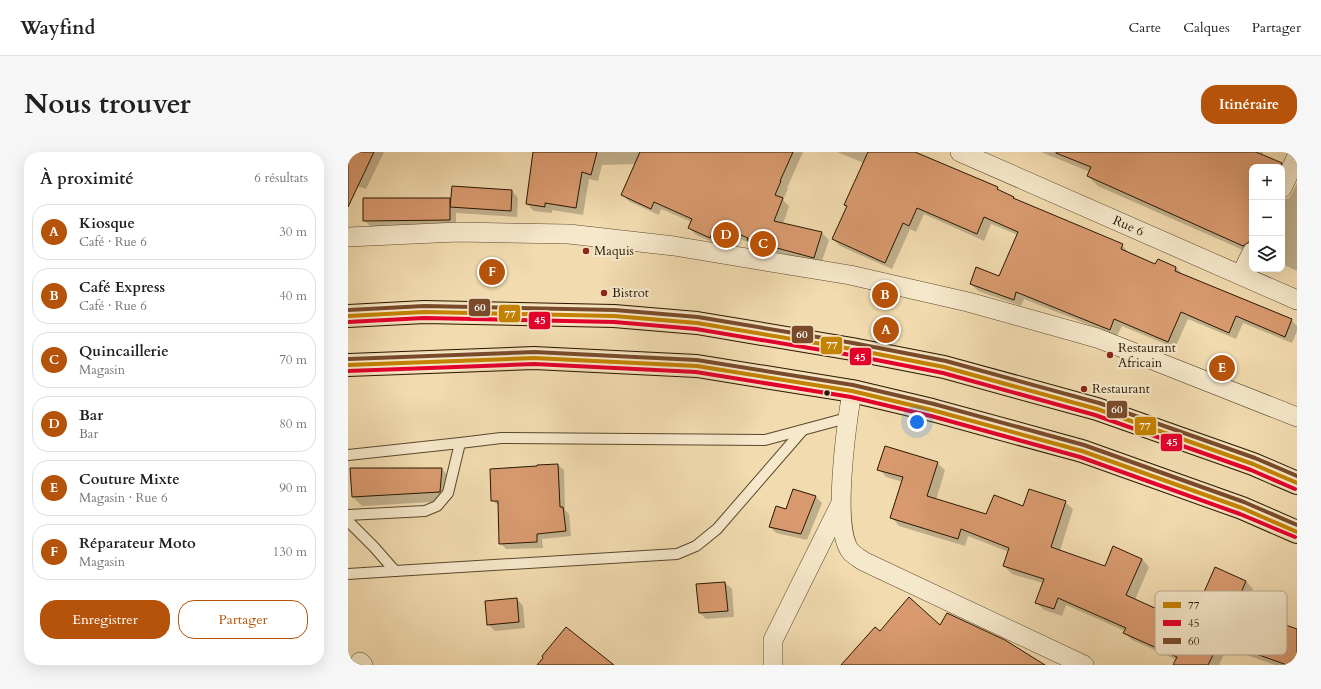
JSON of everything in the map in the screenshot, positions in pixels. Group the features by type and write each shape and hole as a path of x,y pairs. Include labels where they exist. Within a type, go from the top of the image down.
{"main road":[{"path":"348,316 424,312 614,316 697,323 852,349 944,367 1097,409 1253,464 1297,483"},
{"path":"348,365 534,358 697,366 852,391 932,410 1082,451 1242,508 1297,532"}],"street":[{"name":"Rue 6","path":"960,152 1297,300"},
{"path":"1285,182 1297,156"},
{"path":"348,237 458,232 569,234 674,246 850,275 968,302 1097,338 1297,417"},
{"path":"1241,275 1249,258"},
{"path":"852,391 847,418 840,505 844,535 850,552 863,561 1084,665"},
{"path":"773,665 773,640 840,505"}],"lane":[{"path":"348,455 501,438 766,440 847,418"},
{"path":"348,574 677,554 696,546 717,529 802,431"},
{"path":"348,515 425,511 437,506 448,493 460,443"},
{"path":"348,521 395,571"}],"building":[{"path":"348,152 374,152 348,207"},
{"path":"533,152 597,152 591,175 582,172 576,208 545,203 545,207 526,204"},
{"path":"640,152 793,152 775,195 783,198 774,221 822,232 814,258 747,240 748,238 716,225 710,238 688,228 692,219 654,202 651,209 621,195"},
{"path":"868,152 915,152 998,187 997,189 1014,197 1013,198 1123,244 1121,249 1155,264 1158,259 1176,267 1175,271 1292,319 1285,337 1236,316 1229,333 1181,312 1168,342 1114,319 1110,330 1016,292 1014,300 970,284 976,267 999,276 1018,232 984,217 977,234 917,208 909,226 903,223 885,263 832,239 847,206 844,205"},
{"path":"1256,152 1282,163 1249,164 1249,242 1243,246 1087,176 1091,167 1056,153"},
{"path":"452,186 512,190 511,211 450,207"},
{"path":"363,198 450,198 450,220 363,221"},
{"path":"885,446 938,462 927,496 986,514 994,495 1023,506 1029,489 1066,501 1051,547 1105,566 1113,546 1142,559 1126,595 1155,608 1155,647 1123,633 1126,628 1058,598 1054,609 1035,603 1044,579 1003,566 1009,548 961,529 958,539 890,518 903,477 877,470"},
{"path":"558,464 560,507 563,507 566,531 537,534 537,542 499,544 498,501 491,501 490,469"},
{"path":"350,468 442,468 440,492 352,497"},
{"path":"793,489 816,496 801,534 769,527 776,506 786,509"},
{"path":"1215,567 1246,581 1242,591 1204,591"},
{"path":"725,582 728,611 699,613 696,584"},
{"path":"909,597 940,625 947,613 1005,640 1045,665 841,665 875,627 880,631"},
{"path":"517,598 519,622 487,625 485,601"},
{"path":"1287,625 1297,629 1297,665 1287,665 1259,655 1287,655"},
{"path":"566,627 614,665 537,665 543,658 542,656"},
{"path":"1172,655 1213,655 1208,665 1173,665 1177,657"}],"transit line":[{"name":"60","path":"348,310 424,306 615,310 698,317 853,343 946,361 1099,403 1255,458 1297,476"},
{"name":"77","path":"348,316 424,312 614,316 697,323 852,349 944,367 1097,409 1253,464 1297,483"},
{"name":"45","path":"348,322 424,318 614,322 696,329 851,355 943,373 1095,415 1251,470 1295,489"},
{"name":"60","path":"348,359 534,352 697,360 853,385 934,404 1084,445 1244,502 1297,525"},
{"name":"77","path":"348,365 534,358 697,366 852,391 932,410 1082,451 1242,508 1297,532"},
{"name":"45","path":"348,371 534,364 696,372 851,397 931,416 1080,457 1240,514 1295,537"}],"place":[{"name":"Bar","path":"726,235"},
{"name":"Quincaillerie","path":"763,244"},
{"name":"Maquis","path":"586,251"},
{"name":"Réparateur Moto","path":"492,272"},
{"name":"Bistrot","path":"604,293"},
{"name":"Café Express","path":"885,295"},
{"name":"Kiosque","path":"886,330"},
{"name":"Restaurant Africain","path":"1110,355"},
{"name":"Couture Mixte","path":"1222,368"},
{"name":"Restaurant","path":"1084,389"}]}
